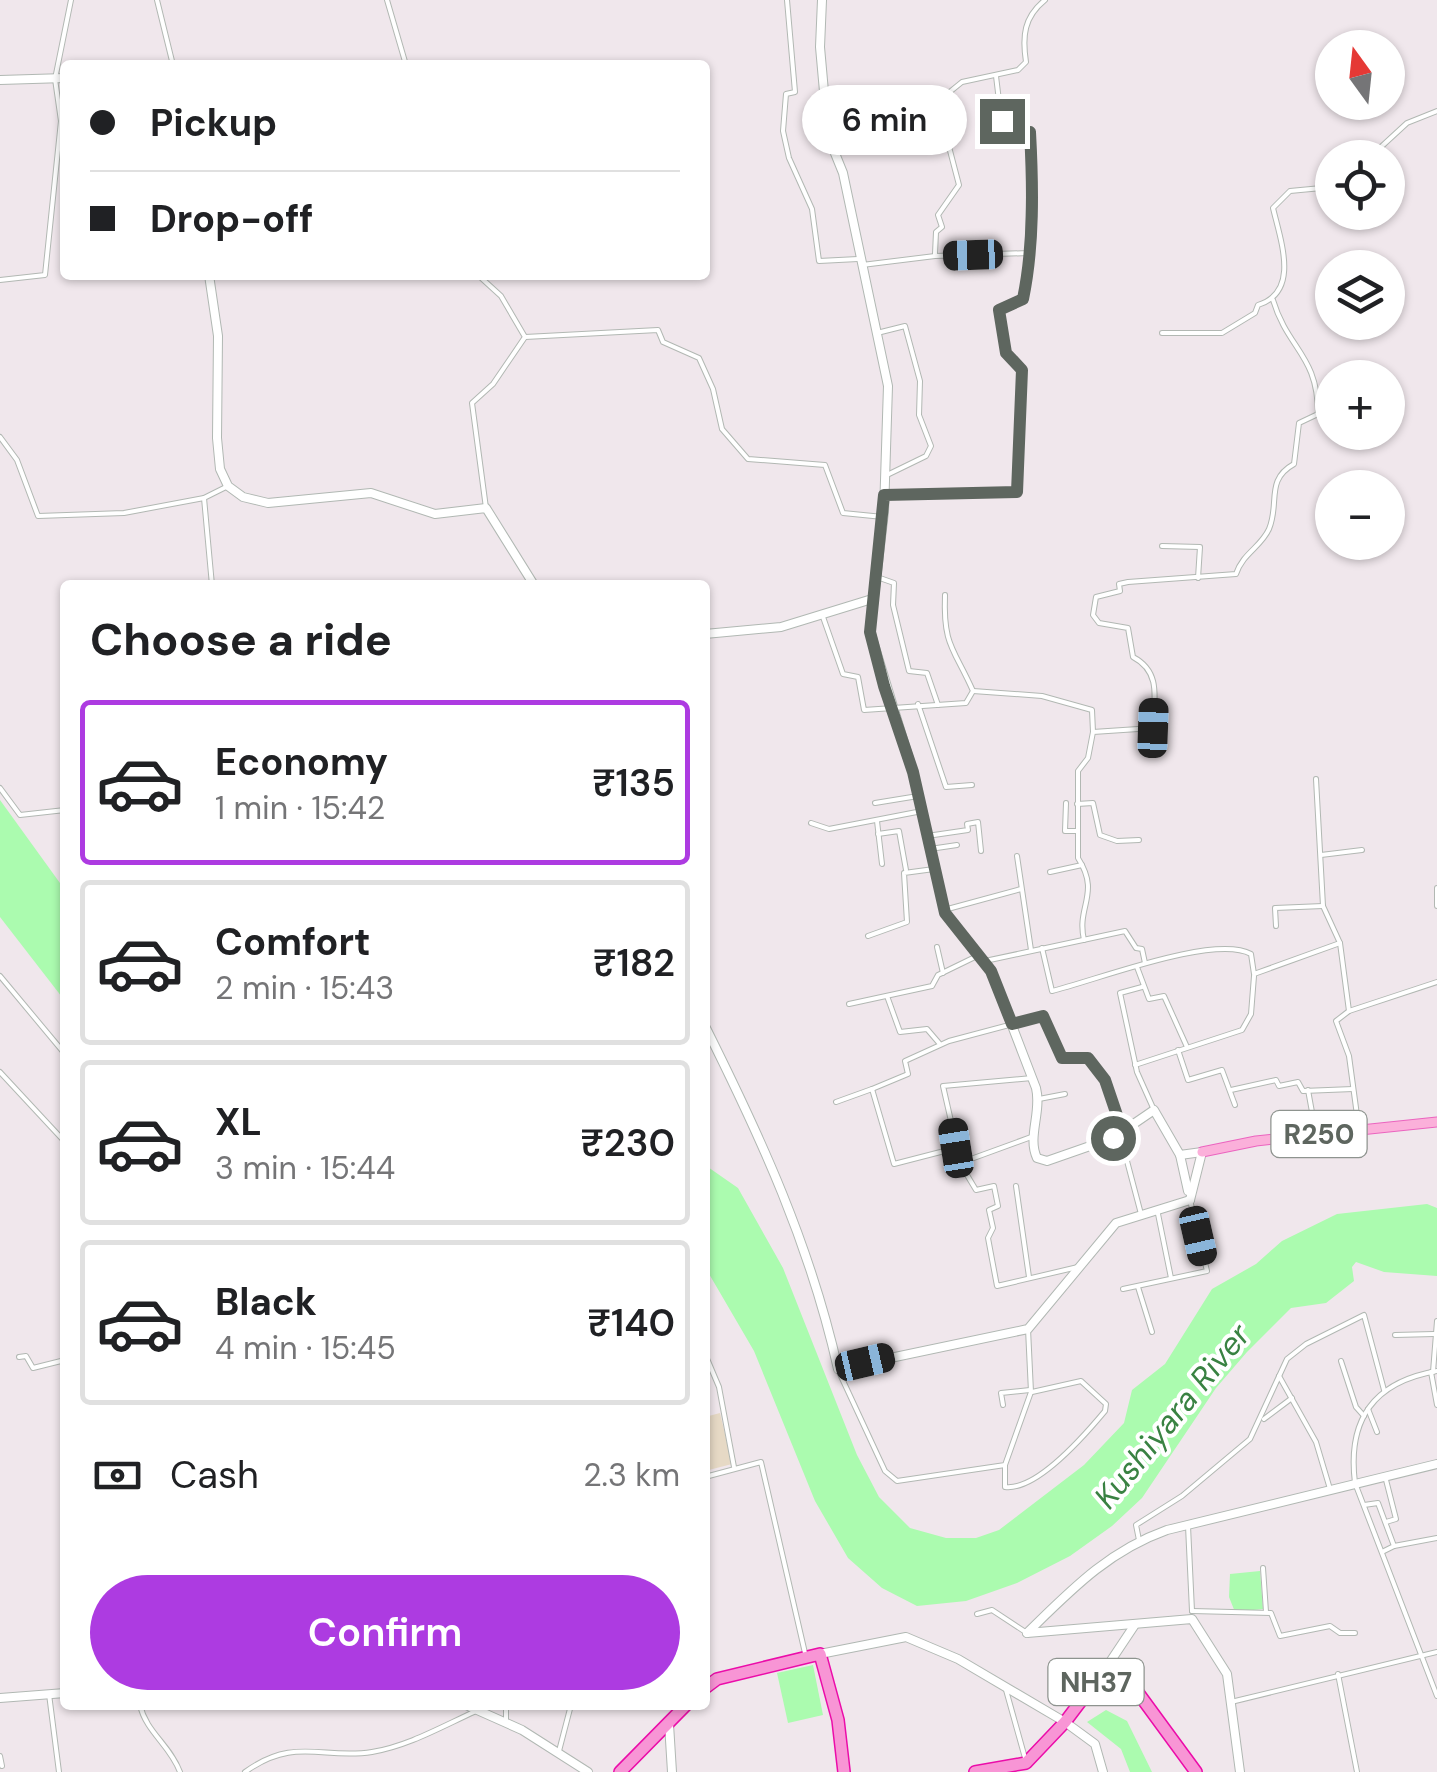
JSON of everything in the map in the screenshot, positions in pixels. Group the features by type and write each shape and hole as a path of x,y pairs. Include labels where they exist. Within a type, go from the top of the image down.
{"highway":[{"path":"710,1684 717,1679 820,1654 838,1720 844,1772"},
{"name":"NH37","path":"1027,1768 1106,1668 1117,1668 1196,1772"},
{"path":"620,1772 682,1710"},
{"path":"975,1772 1027,1768"}],"main road":[{"name":"R250","path":"1202,1152 1316,1134 1437,1122"}],"street":[{"path":"63,60 71,0"},
{"path":"157,0 171,60"},
{"path":"386,0 404,60"},
{"path":"787,0 795,64 794,92 786,94 783,130 789,158 812,209 819,261 1028,254"},
{"path":"822,0 827,125 843,173 889,397 883,517 870,632 918,796 944,910 982,957 1012,1024 1038,1099 1034,1151 1047,1161 1122,1130 1154,1110"},
{"path":"827,125 859,114 942,99 962,82 1018,70 1026,62 1024,30 1032,10 1045,0"},
{"path":"884,495 1017,492 1022,370 1006,353 999,310 1023,299 1030,269 1030,132 1002,134 996,76"},
{"path":"0,80 60,79"},
{"path":"924,104 930,137 948,143 959,184 938,215 942,227 936,232 935,256"},
{"path":"1389,140 1407,123 1437,110"},
{"path":"0,280 45,275 60,131"},
{"path":"1162,333 1222,333 1255,313 1258,305 1273,300 1283,290 1284,276 1273,208 1290,192 1315,188"},
{"path":"211,280 218,336 220,469 228,486 243,497 268,503 370,492 435,514 486,508"},
{"path":"483,280 501,296 525,337"},
{"path":"1094,732 1153,728 1154,688 1149,667 1133,657 1128,628 1099,624 1093,615 1096,596 1120,591 1120,584 1128,582 1236,574 1241,558 1264,539 1271,524 1274,485 1283,470 1294,464 1299,422 1318,414 1315,374 1282,326 1273,300"},
{"path":"877,332 905,326 920,380 919,415 931,446 926,456 884,476"},
{"path":"525,337 658,330 663,342 699,358 713,388 722,429 748,459 825,465 843,512 883,517"},
{"path":"525,337 493,384 472,404 486,508 531,580"},
{"path":"0,437 17,460 38,516 76,518 204,498 228,486"},
{"path":"204,498 212,580"},
{"path":"1162,546 1200,547 1198,578"},
{"path":"877,577 894,583 893,605 909,671 927,673 938,705"},
{"path":"822,614 844,674 858,677 861,707 966,703 973,690 964,664 947,644 945,595"},
{"path":"710,634 781,627 872,598"},
{"path":"973,690 1042,696 1092,710 1094,732 1088,758 1078,771 1076,830 1082,865"},
{"path":"918,704 946,788 972,785"},
{"path":"1316,780 1323,906 1340,943 1348,978 1349,1011"},
{"path":"0,788 20,815 60,811"},
{"path":"875,802 918,796"},
{"path":"1066,803 1066,831 1076,830"},
{"path":"1077,804 1093,803 1100,835 1117,841 1139,840"},
{"path":"811,823 830,829 922,812"},
{"path":"877,821 882,864"},
{"path":"927,836 968,830 967,824 978,822 982,851"},
{"path":"868,936 907,922 906,872 898,830 878,834"},
{"path":"930,849 957,845"},
{"path":"1321,855 1362,850"},
{"path":"1017,856 1030,950"},
{"path":"1050,872 1082,865 1088,868 1084,940"},
{"path":"906,872 934,869"},
{"path":"1437,888 1437,906"},
{"path":"944,910 1022,889"},
{"path":"1276,926 1275,908 1323,906"},
{"path":"849,1004 932,986 943,973 982,957 1125,931 1136,948 1142,949 1146,964"},
{"path":"1254,974 1340,943"},
{"path":"1042,948 1052,990 1231,946 1251,954 1254,974 1248,1024 1242,1030 1135,1065"},
{"path":"937,948 943,973"},
{"path":"1137,967 1149,999 1164,996 1188,1047"},
{"path":"0,976 60,1048"},
{"path":"1359,1130 1349,1056 1336,1020 1349,1011 1437,982"},
{"path":"1123,1290 1206,1271 1180,1155 1154,1110 1135,1065 1120,993 1142,986"},
{"path":"887,996 900,1032 926,1028 940,1044"},
{"path":"836,1102 908,1074 905,1061 940,1044 1043,1016 1062,1058 1088,1058 1105,1080 1122,1130"},
{"path":"710,1036 773,1162 789,1215 818,1284 838,1370 885,1471 897,1481 1005,1465"},
{"path":"1178,1050 1188,1080 1222,1070 1236,1105"},
{"path":"0,1072 60,1137"},
{"path":"1032,1078 943,1086 956,1148 976,1190 994,1186 998,1206 988,1210 993,1228 988,1238 997,1286 1081,1267"},
{"path":"1230,1090 1276,1080 1280,1086 1298,1082 1302,1091 1353,1090"},
{"path":"872,1089 894,1164 956,1148"},
{"path":"1308,1090 1316,1134"},
{"path":"1038,1099 1065,1094"},
{"path":"960,1163 1034,1136"},
{"path":"1180,1155 1202,1152 1190,1200"},
{"path":"1127,1161 1140,1214"},
{"path":"1016,1186 1029,1278"},
{"path":"838,1370 1028,1329 1116,1223 1190,1200"},
{"path":"1157,1209 1172,1278"},
{"path":"1138,1287 1152,1332"},
{"path":"1262,1421 1266,1398 1287,1359 1306,1344 1364,1316 1384,1390"},
{"path":"1437,1321 1437,1405"},
{"path":"1004,1405 1001,1393 1030,1391 1081,1381 1106,1404 1095,1423 1050,1468 1010,1489 1006,1487 1005,1465 1030,1391 1028,1329"},
{"path":"1394,1335 1434,1334"},
{"path":"19,1356 26,1356 32,1368 60,1361"},
{"path":"1341,1360 1356,1407 1364,1416"},
{"path":"710,1365 720,1387 736,1466 710,1475"},
{"path":"1434,1372 1384,1390 1368,1409 1354,1438 1355,1483 1437,1696"},
{"path":"1278,1375 1321,1452 1330,1490"},
{"path":"1139,1540 1136,1525 1235,1456 1262,1421 1292,1398"},
{"path":"1368,1409 1377,1432"},
{"path":"710,1476 762,1462 806,1658"},
{"path":"1027,1634 1107,1557 1139,1540 1437,1464"},
{"path":"1385,1523 1396,1519 1386,1476"},
{"path":"1364,1505 1378,1503 1394,1546"},
{"path":"1188,1526 1192,1615 1224,1668 1240,1772"},
{"path":"1382,1552 1437,1538"},
{"path":"1263,1568 1266,1612"},
{"path":"977,1614 992,1610 1027,1634 1134,1625 1192,1615 1244,1616 1266,1612 1271,1613 1280,1636 1330,1626 1340,1633 1355,1632"},
{"path":"1106,1668 1134,1625"},
{"path":"820,1654 906,1637 958,1659 1065,1722 1095,1744 1104,1772"},
{"path":"1230,1702 1437,1652"},
{"path":"1338,1674 1358,1772"},
{"path":"1005,1686 1027,1768"},
{"path":"0,1698 60,1693"},
{"path":"48,1694 60,1772"},
{"path":"142,1710 147,1725 172,1751 180,1772"},
{"path":"245,1772 273,1757 300,1750 375,1752 413,1740 475,1710"},
{"path":"479,1710 559,1751 588,1772"},
{"path":"506,1710 506,1721"},
{"path":"559,1751 571,1710"},
{"path":"669,1724 672,1772"},
{"path":"0,1756 2,1766"}],"shaded area":[{"path":"720,1413 732,1464 710,1470 710,1416"}],"water":[{"path":"0,800 60,883 60,995 0,917"},
{"name":"Kushiyara River","path":"710,1168 738,1188 783,1268 857,1455 879,1497 910,1528 946,1538 976,1538 999,1530 1084,1465 1124,1423 1132,1390 1165,1364 1212,1289 1256,1264 1282,1241 1337,1214 1427,1204 1437,1208 1437,1276 1384,1272 1356,1262 1352,1267 1354,1281 1326,1303 1291,1308 1247,1352 1216,1388 1142,1498 1112,1526 1070,1556 1017,1583 966,1601 917,1606 882,1588 848,1558 815,1501 754,1351 710,1276"},
{"path":"1260,1571 1263,1609 1235,1612 1229,1597 1230,1574"},
{"path":"813,1665 823,1715 788,1723 777,1673"},
{"path":"1106,1710 1127,1721 1152,1772 1130,1772 1121,1749 1087,1722"}],"route":[{"path":"1002,121 1002,134 1030,132 1031,154 1030,269 1023,299 999,310 1006,353 1022,370 1017,492 884,495 870,632 913,772 945,913 985,961 1012,1024 1043,1016 1062,1058 1088,1058 1105,1080 1122,1130 1113,1138"}]}
